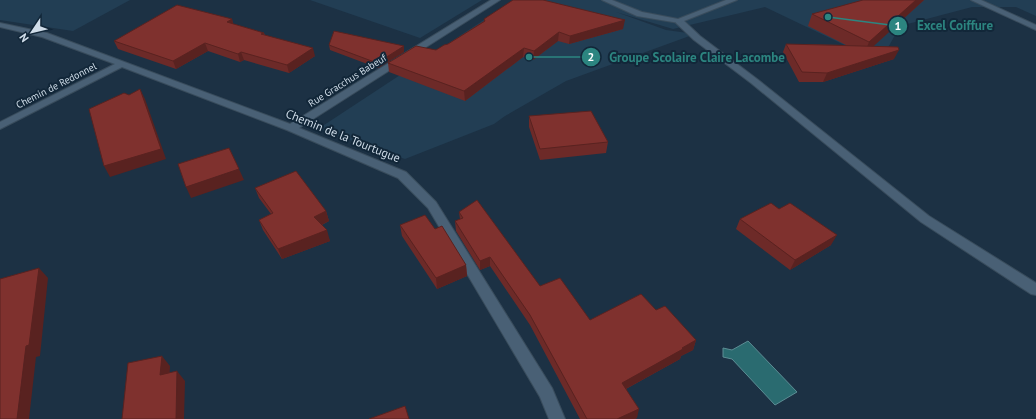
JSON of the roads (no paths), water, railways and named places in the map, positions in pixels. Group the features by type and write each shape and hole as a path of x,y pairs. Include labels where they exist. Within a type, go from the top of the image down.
{"street":[{"name":"Rue Gracchus Babeuf","path":"291,128 496,0"},
{"path":"606,0 640,14 679,21 733,0"},
{"path":"976,0 1036,28"},
{"path":"679,21 698,38 754,81 925,219 1036,290"},
{"name":"Chemin de la Tourtugue","path":"0,25 44,35 122,64 291,128 402,175 432,206 542,386 557,419"},
{"name":"Chemin de Redonnel","path":"0,126 122,64"}],"place":[{"name":"Excel Coiffure","path":"828,17"},
{"name":"Groupe Scolaire Claire Lacombe","path":"529,57"}]}
